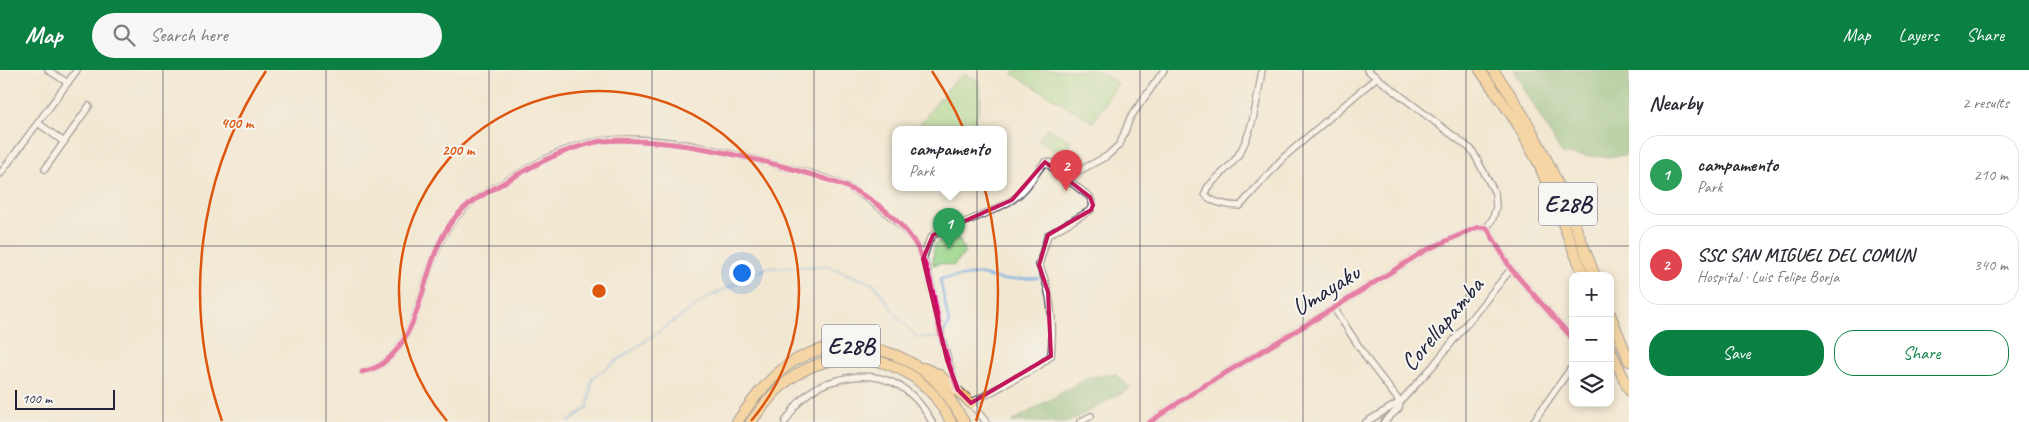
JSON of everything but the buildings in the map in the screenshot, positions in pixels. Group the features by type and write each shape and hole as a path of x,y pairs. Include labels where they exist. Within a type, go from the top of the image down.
{"highway":[{"name":"E28B","path":"1480,70 1517,123 1536,157 1582,272"},
{"name":"E28B","path":"1493,70 1535,135 1554,172 1593,272"},
{"path":"1611,317 1629,362"},
{"name":"E28B","path":"737,422 759,391 776,374 796,360 822,350 842,346 878,349 889,352 916,367 940,387 964,422"},
{"name":"E28B","path":"751,422 766,402 794,376 823,362 847,358 876,360 913,377 931,392 951,422"},
{"path":"1614,359 1629,390"},
{"path":"916,367 938,374 971,403"}],"street":[{"path":"48,70 68,82"},
{"path":"0,174 77,70"},
{"path":"1045,162 1055,163 1070,170 1081,170 1106,156 1120,144 1130,118 1164,70"},
{"path":"1262,70 1254,118 1246,139 1237,157 1207,188 1205,194 1208,198 1231,206 1240,206 1283,158 1377,76"},
{"path":"1367,70 1472,150 1495,193 1496,207 1493,218 1487,228 1511,269 1569,334"},
{"path":"45,169 89,106"},
{"path":"38,123 64,142"},
{"path":"362,372 381,365 401,345 414,318 433,256 450,223 464,208 538,162 598,142 617,140 670,143 726,152 815,175 851,189 884,209 910,236 923,259 932,286 941,338 958,390"},
{"path":"923,259 928,241 933,235 1012,200 1029,185 1036,172 1045,162"},
{"path":"986,422 971,403 1037,367 1051,356 1052,328 1048,292 1045,276 1039,264 1048,235 1091,210 1093,205 1090,197 1045,162"},
{"name":"Umayaku","path":"1150,422 1197,390 1426,250 1478,227 1487,228"},
{"name":"Corellapamba","path":"1400,402 1432,367 1511,269"},
{"path":"1334,308 1369,362 1400,402 1399,408 1384,422"},
{"path":"1533,422 1569,371"},
{"path":"785,422 801,400 813,389 847,377 871,376 902,386 917,399 932,422"},
{"path":"1366,422 1400,402"},
{"path":"1080,422 1091,416"}],"highlighted area":[{"path":"1045,162 1090,197 1093,205 1091,210 1048,235 1039,265 1048,292 1051,356 971,403 958,390 947,360 923,259 933,235 1012,200"}],"green space":[{"path":"1016,70 1095,70 1118,83 1093,122 1013,74"},
{"path":"1513,70 1629,70 1629,155 1605,157 1562,154"},
{"path":"963,74 979,81 980,107 972,126 918,126 950,86"},
{"path":"1047,128 1071,141 1063,155 1038,140"},
{"path":"946,237 959,239 965,253 953,266 940,263 933,265 934,245"},
{"path":"1115,374 1131,388 1069,422 1011,422 1089,377"}],"waterway":[{"path":"569,422 588,407 592,378 707,298 767,268 827,266 875,285 898,317 917,337 940,338"},
{"path":"943,335 949,323 940,279 978,274 1003,280 1038,278"}],"cycle path":[{"path":"362,372 380,365 398,349 409,330 417,310 439,245 449,225 464,208 547,159 584,145 608,140 623,140 692,147 778,165 842,185 859,193 883,209 910,236 928,272 943,344 958,390"},
{"path":"1150,422 1197,390 1426,250 1478,227 1487,228 1511,269 1569,334"}],"place":[{"name":"SSC SAN MIGUEL DEL COMUN","path":"1066,191"},
{"name":"campamento","path":"949,249"}]}
